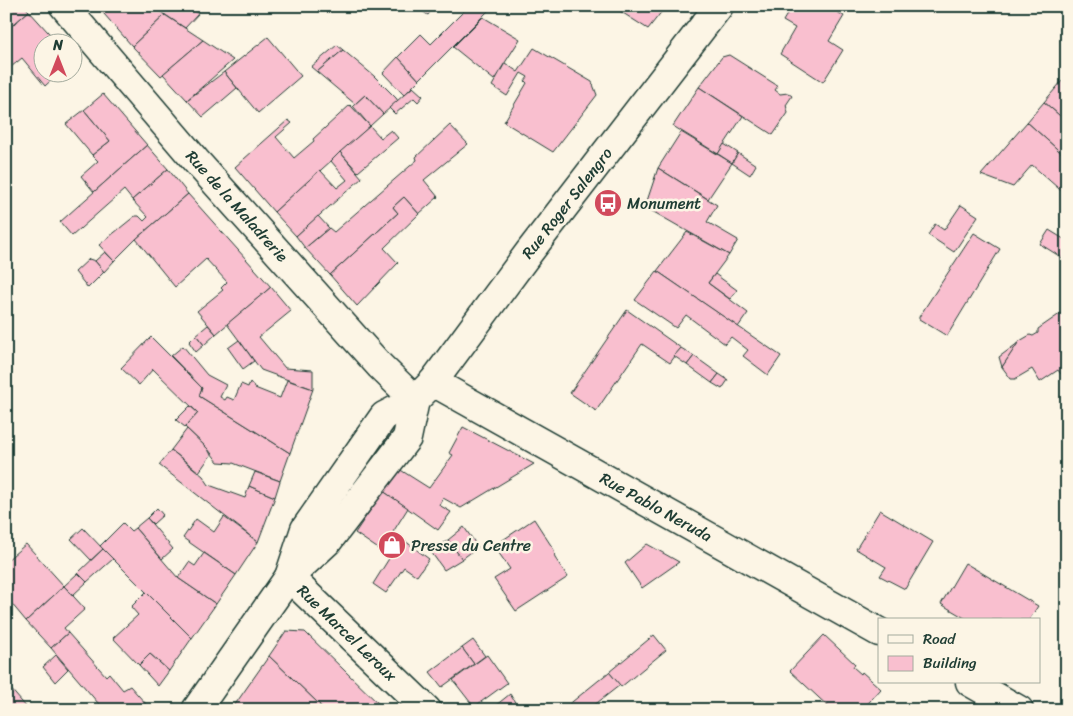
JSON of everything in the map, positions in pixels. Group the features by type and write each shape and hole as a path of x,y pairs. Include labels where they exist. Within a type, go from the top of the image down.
{"street":[{"name":"Rue de la Maladrerie","path":"64,6 196,161 380,366 424,391"},
{"name":"Rue Roger Salengro","path":"196,710 289,577 305,529 384,416 424,391 719,6"},
{"name":"Rue Pablo Neruda","path":"424,391 519,431 878,631"},
{"name":"Rue Marcel Leroux","path":"289,577 427,710"},
{"path":"974,684 1019,710"}],"building":[{"path":"6,6 24,6 29,11 6,31"},
{"path":"97,6 152,6 165,15 132,46"},
{"path":"152,6 189,6 198,14 185,28"},
{"path":"414,6 434,6 428,15"},
{"path":"469,6 488,6 491,8 419,80 398,57 421,34 431,44"},
{"path":"612,6 666,6 648,29"},
{"path":"792,6 827,6 844,16 829,41 843,50 823,82 780,54 795,28 783,21"},
{"path":"29,11 48,32 32,32 32,70 22,58 6,71 6,31"},
{"path":"165,15 203,40 161,76 132,46"},
{"path":"483,17 520,39 494,80 453,47"},
{"path":"268,37 301,76 258,113 224,72"},
{"path":"203,40 233,60 187,100 163,74"},
{"path":"337,45 343,50 317,72 311,67"},
{"path":"534,48 592,82 597,95 553,152 504,122 527,83 525,81 528,77 521,73 507,96 492,86 505,63 518,72"},
{"path":"343,50 374,76 398,101 383,114 365,95 355,104 317,72"},
{"path":"729,55 778,86 775,90 780,94 788,93 792,96 786,105 788,113 773,135 699,87 722,57"},
{"path":"398,57 419,80 404,95 383,73"},
{"path":"224,72 237,88 203,117 187,100"},
{"path":"1062,81 1067,86 1067,122 1044,102"},
{"path":"413,87 423,96 418,102 414,98 395,114 389,108"},
{"path":"699,87 743,116 718,154 673,126"},
{"path":"103,94 147,145 94,192 81,176 98,161 92,155 110,141 84,110"},
{"path":"365,95 383,114 370,126 353,106"},
{"path":"1044,102 1067,122 1067,158 1027,122"},
{"path":"350,105 370,126 274,212 235,167 288,120 292,123 276,137 294,158"},
{"path":"84,110 110,141 92,155 66,124"},
{"path":"1027,122 1067,158 1067,196 1032,165 1013,187 981,175"},
{"path":"450,125 468,144 424,180 438,197 419,214 404,197 393,207 398,213 330,275 305,248 329,228 334,232 417,160 416,157"},
{"path":"370,126 381,138 391,130 398,138 358,172 340,152"},
{"path":"681,132 732,163 708,199 658,168"},
{"path":"724,144 738,153 732,163 718,154"},
{"path":"147,145 168,169 132,200 124,190 72,236 60,222"},
{"path":"340,152 362,178 296,236 274,212 320,170 337,188 347,180 331,161"},
{"path":"738,153 756,165 750,175 732,163"},
{"path":"658,168 717,205 707,222 738,240 729,255 645,207"},
{"path":"168,169 188,194 136,239 114,261 99,245 135,216 139,216 144,221 148,217 132,200"},
{"path":"188,194 271,287 216,334 197,311 223,290 221,288 227,282 206,259 175,287 136,239"},
{"path":"404,197 419,214 384,248 398,263 357,306 330,275 398,213 393,207"},
{"path":"961,205 978,216 954,252 928,235 935,224 944,230"},
{"path":"318,216 329,228 305,248 296,236"},
{"path":"1049,230 1067,241 1067,254 1064,259 1040,244"},
{"path":"687,232 729,255 708,283 748,313 738,327 657,271"},
{"path":"974,233 1000,249 947,336 919,319 919,317"},
{"path":"105,252 114,261 104,272 95,261"},
{"path":"89,259 95,261 104,272 88,288 75,272"},
{"path":"657,271 781,356 768,375 743,356 748,350 731,337 725,344 686,315 676,328 635,300"},
{"path":"715,274 737,290 730,299 708,283"},
{"path":"271,287 291,311 259,337 285,368 313,370 313,389 261,370 227,324"},
{"path":"627,310 681,348 670,363 642,344 596,411 570,393"},
{"path":"1064,311 1067,312 1067,370 1061,374 1058,370 1040,382 1032,369 1015,379 1011,379 1002,367 1018,342 1038,333 1038,329"},
{"path":"208,325 216,334 204,345 196,335"},
{"path":"196,335 204,345 196,352 189,342"},
{"path":"151,337 202,388 199,396 290,453 280,481 233,463 218,462 208,449 185,427 198,413 153,369 139,385 121,368"},
{"path":"239,340 254,361 243,369 228,348"},
{"path":"1018,343 1002,367 999,357"},
{"path":"183,346 207,375 226,385 220,397 225,400 227,397 234,400 241,384 248,387 250,382 255,388 280,398 287,380 313,389 290,453 199,396 202,388 171,356"},
{"path":"681,348 694,356 687,365 674,356"},
{"path":"694,356 719,374 712,383 687,365"},
{"path":"719,374 728,380 722,389 712,383"},
{"path":"190,406 198,413 185,427 176,420"},
{"path":"463,427 534,464 461,508 443,498 439,505 451,512 438,530 383,491 399,469 429,488 453,455 449,453"},
{"path":"187,429 208,449 211,455 199,472 171,450"},
{"path":"171,450 203,476 209,485 245,498 249,486 275,497 258,542 159,465"},
{"path":"255,472 280,481 275,497 249,486"},
{"name":"Presse du Centre","path":"383,491 408,508 393,532 429,559 417,576 404,567 386,593 373,584 390,557 355,533"},
{"path":"157,508 163,515 153,524 147,518"},
{"path":"880,510 933,542 905,589 880,576 886,567 856,549"},
{"path":"224,517 258,542 236,575 183,538 196,519 214,532"},
{"path":"147,518 173,549 162,559 135,528"},
{"path":"534,519 554,550 555,558 568,577 516,611 494,579 510,569 494,546"},
{"path":"123,523 131,531 135,528 178,578 216,604 192,638 100,546"},
{"path":"464,527 478,547 462,559 448,540"},
{"path":"83,528 103,549 91,560 71,539"},
{"path":"448,540 462,559 444,570 431,552"},
{"path":"26,544 64,586 26,621 6,597 6,561"},
{"path":"647,544 679,562 642,588 625,563"},
{"path":"103,549 113,559 87,582 78,573"},
{"path":"204,553 236,575 216,604 178,578 189,562 195,566"},
{"path":"965,563 1038,606 1030,618 965,618 941,604"},
{"path":"78,573 87,582 73,595 64,586"},
{"path":"64,586 85,609 64,628 68,633 51,648 26,621"},
{"path":"146,592 192,638 169,671 150,654 139,665 113,638 138,615 131,607"},
{"path":"286,631 305,632 385,710 325,710 269,656"},
{"path":"68,633 106,676 109,673 123,690 130,686 146,704 142,710 104,710 51,648"},
{"path":"654,635 666,650 621,687 609,672"},
{"path":"824,635 855,664 853,667 861,674 862,672 881,689 862,710 832,710 790,671"},
{"path":"473,640 485,656 474,664 462,648"},
{"path":"462,648 474,664 442,687 430,672"},
{"path":"150,654 169,671 158,686 139,665"},
{"path":"56,655 68,669 55,682 43,667"},
{"path":"487,655 507,683 474,707 453,680"},
{"path":"269,656 320,705 316,710 238,710 234,706"},
{"path":"609,672 620,685 588,710 562,710"},
{"path":"9,687 28,709 9,710 6,707 6,689"},
{"path":"510,694 516,704 509,710 490,710"}],"place":[{"name":"Monument","path":"608,203"},
{"name":"Presse du Centre","path":"392,545"}]}
